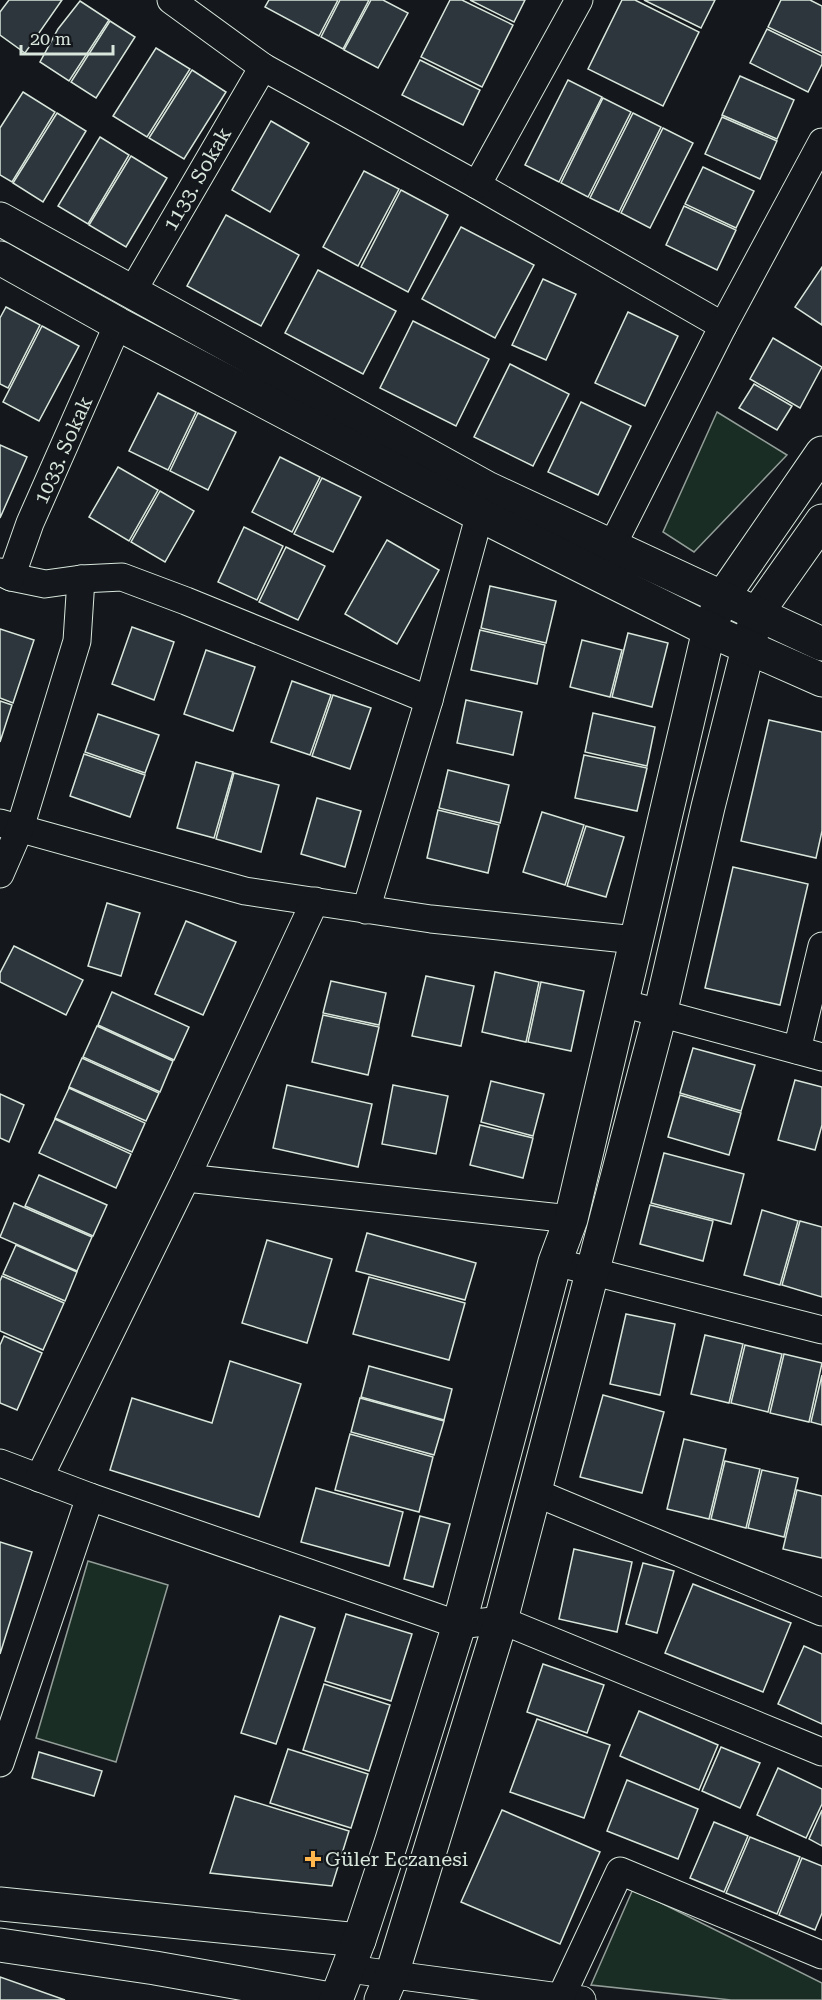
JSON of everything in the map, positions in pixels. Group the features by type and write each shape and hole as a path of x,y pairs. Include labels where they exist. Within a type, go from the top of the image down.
{"main road":[{"path":"0,219 132,292 483,502 709,630 822,680"},
{"path":"0,258 118,324 483,502 612,546 822,644"},
{"path":"0,1945 155,1968 336,2000 392,1840 459,1625 555,1263 571,1219 709,630 722,598 822,453"},
{"path":"387,1987 501,1620 660,1014 757,613 822,520"},
{"path":"0,1904 354,1954"}],"street":[{"path":"171,0 263,67 477,185 723,326"},
{"path":"477,185 579,0"},
{"name":"1133. Sokak","path":"132,292 263,67"},
{"path":"612,546 723,326 822,142"},
{"name":"1033. Sokak","path":"5,574 30,524 118,324"},
{"path":"366,910 429,700 483,502"},
{"path":"5,574 45,584 122,577 429,700"},
{"path":"0,874 10,826 77,641 81,579"},
{"path":"10,826 245,891 431,919 636,940"},
{"path":"39,1478 186,1178 315,901"},
{"path":"622,1003 810,1054 822,946"},
{"path":"186,1178 571,1219"},
{"path":"555,1263 822,1330"},
{"path":"0,1463 90,1497 459,1625 501,1620 822,1752"},
{"path":"534,1492 822,1612"},
{"path":"0,1763 90,1497"},
{"path":"354,1954 387,1987 572,1998 620,1871 822,1955"}],"green space":[{"path":"717,412 787,455 694,552 663,532"},
{"path":"88,1561 168,1585 116,1762 36,1738"},
{"path":"633,1889 822,1983 822,2000 731,2000 591,1985"}],"building":[{"path":"9,0 62,0 25,53 0,35 0,12"},
{"path":"269,0 338,0 319,36 265,7"},
{"path":"340,0 369,0 343,49 321,37"},
{"path":"371,0 383,0 408,13 378,68 344,50"},
{"path":"450,0 462,0 513,25 482,87 421,57"},
{"path":"470,0 525,0 514,22"},
{"path":"622,0 635,0 699,32 663,106 588,69"},
{"path":"644,0 715,0 701,28"},
{"path":"781,0 810,0 822,6 822,53 768,27"},
{"path":"80,1 109,20 69,81 40,62 58,29"},
{"path":"110,21 135,37 96,98 71,82"},
{"path":"767,29 822,56 822,64 808,92 750,63"},
{"path":"156,48 190,69 147,137 113,116"},
{"path":"420,60 480,90 463,125 402,95"},
{"path":"192,70 226,92 184,159 149,138"},
{"path":"740,76 794,100 777,139 722,115"},
{"path":"568,80 602,97 559,182 525,165"},
{"path":"23,92 55,112 12,182 0,175 0,128"},
{"path":"603,98 631,112 588,197 561,183"},
{"path":"57,113 86,131 43,202 13,183"},
{"path":"633,113 661,127 619,212 590,198"},
{"path":"722,117 777,141 760,179 705,154"},
{"path":"271,121 309,143 270,212 232,190"},
{"path":"663,128 693,143 650,228 621,213"},
{"path":"100,137 129,155 88,224 58,206"},
{"path":"131,156 167,178 126,247 89,225"},
{"path":"703,167 754,191 736,228 685,204"},
{"path":"364,171 399,189 358,266 323,247"},
{"path":"401,190 448,215 408,292 361,267"},
{"path":"684,206 736,230 717,270 666,245"},
{"path":"226,215 299,255 261,326 187,286"},
{"path":"461,227 534,265 495,338 422,299"},
{"path":"822,267 822,325 795,307"},
{"path":"318,270 396,311 363,374 285,333"},
{"path":"543,279 576,294 546,360 512,345"},
{"path":"6,307 40,325 8,388 0,384 0,318"},
{"path":"628,312 678,336 645,406 595,383"},
{"path":"413,321 489,359 456,426 380,388"},
{"path":"42,326 79,346 39,421 3,402"},
{"path":"773,338 822,367 800,408 750,379"},
{"path":"510,364 569,394 533,466 474,437"},
{"path":"754,384 792,406 777,430 739,408"},
{"path":"158,393 196,412 168,470 129,451"},
{"path":"581,402 631,426 598,495 548,472"},
{"path":"198,413 236,432 208,490 170,471"},
{"path":"0,445 27,457 0,518"},
{"path":"280,457 320,477 292,532 252,512"},
{"path":"118,467 158,490 129,541 89,517"},
{"path":"322,478 361,497 333,552 294,534"},
{"path":"160,491 194,511 165,562 131,542"},
{"path":"244,527 283,546 257,600 218,582"},
{"path":"387,540 439,570 397,644 345,614"},
{"path":"286,547 325,566 298,620 259,602"},
{"path":"490,586 556,601 546,643 481,628"},
{"path":"132,627 174,642 154,700 112,684"},
{"path":"0,629 34,640 13,703 0,698"},
{"path":"480,630 545,645 537,684 471,670"},
{"path":"628,633 668,643 652,707 612,697"},
{"path":"582,640 622,650 610,697 570,687"},
{"path":"206,650 255,667 233,731 184,714"},
{"path":"292,681 331,695 310,755 271,742"},
{"path":"333,695 371,708 350,769 312,756"},
{"path":"466,700 522,712 513,755 457,743"},
{"path":"0,701 12,705 0,742"},
{"path":"593,713 655,727 647,766 585,752"},
{"path":"98,714 159,735 145,773 85,752"},
{"path":"769,720 822,732 822,831 816,858 741,841"},
{"path":"84,754 145,775 130,817 70,796"},
{"path":"584,755 647,768 637,811 575,798"},
{"path":"196,762 233,772 214,838 177,828"},
{"path":"448,770 509,785 500,823 439,808"},
{"path":"234,773 279,785 261,852 216,839"},
{"path":"317,798 361,811 345,867 301,854"},
{"path":"438,810 499,825 488,873 427,858"},
{"path":"542,812 584,825 565,885 523,872"},
{"path":"586,826 624,837 606,897 567,886"},
{"path":"733,867 808,884 780,1005 705,988"},
{"path":"107,903 140,913 121,976 88,966"},
{"path":"186,921 236,942 203,1015 155,994"},
{"path":"14,946 83,980 66,1015 0,982 0,973"},
{"path":"495,972 539,982 526,1042 482,1032"},
{"path":"426,976 474,986 461,1046 412,1036"},
{"path":"331,981 386,993 379,1025 323,1013"},
{"path":"541,982 584,991 571,1051 528,1042"},
{"path":"112,992 189,1027 174,1060 98,1025"},
{"path":"323,1015 379,1027 368,1075 312,1062"},
{"path":"97,1026 173,1061 160,1092 83,1057"},
{"path":"693,1048 755,1065 741,1111 680,1093"},
{"path":"82,1058 159,1093 146,1121 69,1087"},
{"path":"795,1080 822,1087 822,1125 815,1150 778,1140"},
{"path":"491,1081 544,1094 533,1136 481,1122"},
{"path":"287,1085 372,1104 358,1167 273,1148"},
{"path":"393,1085 448,1096 436,1154 382,1144"},
{"path":"69,1088 145,1123 132,1152 55,1118"},
{"path":"0,1094 24,1105 9,1142 0,1138"},
{"path":"680,1095 741,1113 729,1155 668,1137"},
{"path":"55,1119 131,1154 116,1188 39,1153"},
{"path":"480,1125 533,1138 523,1178 470,1165"},
{"path":"664,1153 744,1174 731,1224 651,1203"},
{"path":"39,1175 107,1205 93,1236 25,1206"},
{"path":"14,1203 92,1237 77,1271 0,1237"},
{"path":"650,1205 713,1221 703,1261 640,1244"},
{"path":"762,1210 798,1221 780,1285 744,1275"},
{"path":"800,1221 822,1227 822,1297 782,1285"},
{"path":"367,1233 476,1263 465,1300 356,1271"},
{"path":"267,1240 332,1259 307,1343 242,1323"},
{"path":"16,1245 77,1272 65,1301 3,1274"},
{"path":"2,1276 64,1303 43,1350 0,1331 0,1281"},
{"path":"369,1277 465,1303 449,1360 353,1334"},
{"path":"626,1314 675,1324 660,1395 610,1384"},
{"path":"705,1335 743,1344 729,1403 691,1394"},
{"path":"4,1336 42,1353 17,1410 0,1403 0,1345"},
{"path":"745,1345 782,1354 768,1412 731,1403"},
{"path":"784,1354 822,1363 809,1422 770,1413"},
{"path":"230,1361 301,1384 259,1517 110,1470 132,1398 212,1423"},
{"path":"369,1366 452,1389 444,1420 361,1397"},
{"path":"822,1375 822,1425 811,1422"},
{"path":"603,1395 664,1412 642,1493 580,1477"},
{"path":"360,1398 444,1421 434,1455 351,1432"},
{"path":"350,1434 433,1457 419,1512 335,1490"},
{"path":"684,1439 726,1449 709,1519 667,1509"},
{"path":"725,1461 760,1469 746,1528 711,1519"},
{"path":"762,1470 798,1478 784,1537 748,1528"},
{"path":"316,1488 403,1512 389,1566 301,1542"},
{"path":"797,1490 822,1496 822,1558 783,1549"},
{"path":"420,1516 450,1524 433,1587 404,1579"},
{"path":"0,1542 32,1552 0,1654"},
{"path":"574,1549 632,1562 617,1632 559,1619"},
{"path":"643,1563 674,1571 657,1633 626,1624"},
{"path":"693,1584 791,1623 763,1692 665,1653"},
{"path":"346,1614 412,1634 391,1701 325,1681"},
{"path":"280,1616 315,1628 276,1744 241,1733"},
{"path":"804,1646 822,1654 822,1724 778,1704"},
{"path":"543,1664 604,1685 587,1733 527,1712"},
{"path":"324,1684 390,1705 369,1771 303,1750"},
{"path":"639,1711 718,1745 699,1790 620,1756"},
{"path":"537,1719 610,1745 584,1818 510,1792"},
{"path":"721,1747 760,1763 740,1808 702,1791"},
{"path":"288,1749 368,1774 351,1828 270,1803"},
{"path":"39,1752 102,1771 94,1796 32,1778"},
{"path":"778,1768 822,1789 822,1804 806,1838 757,1815"},
{"path":"627,1780 698,1809 678,1859 607,1831"},
{"path":"235,1796 349,1831 332,1886 210,1873"},
{"path":"502,1810 600,1852 560,1944 461,1902"},
{"path":"822,1810 822,1846 809,1839"},
{"path":"714,1822 748,1836 724,1892 690,1878"},
{"path":"750,1837 800,1857 777,1914 726,1893"},
{"path":"802,1858 822,1866 822,1913 815,1930 779,1915"},
{"path":"0,1977 65,2000 0,2000"}],"place":[{"name":"Güler Eczanesi","path":"313,1859"}]}
